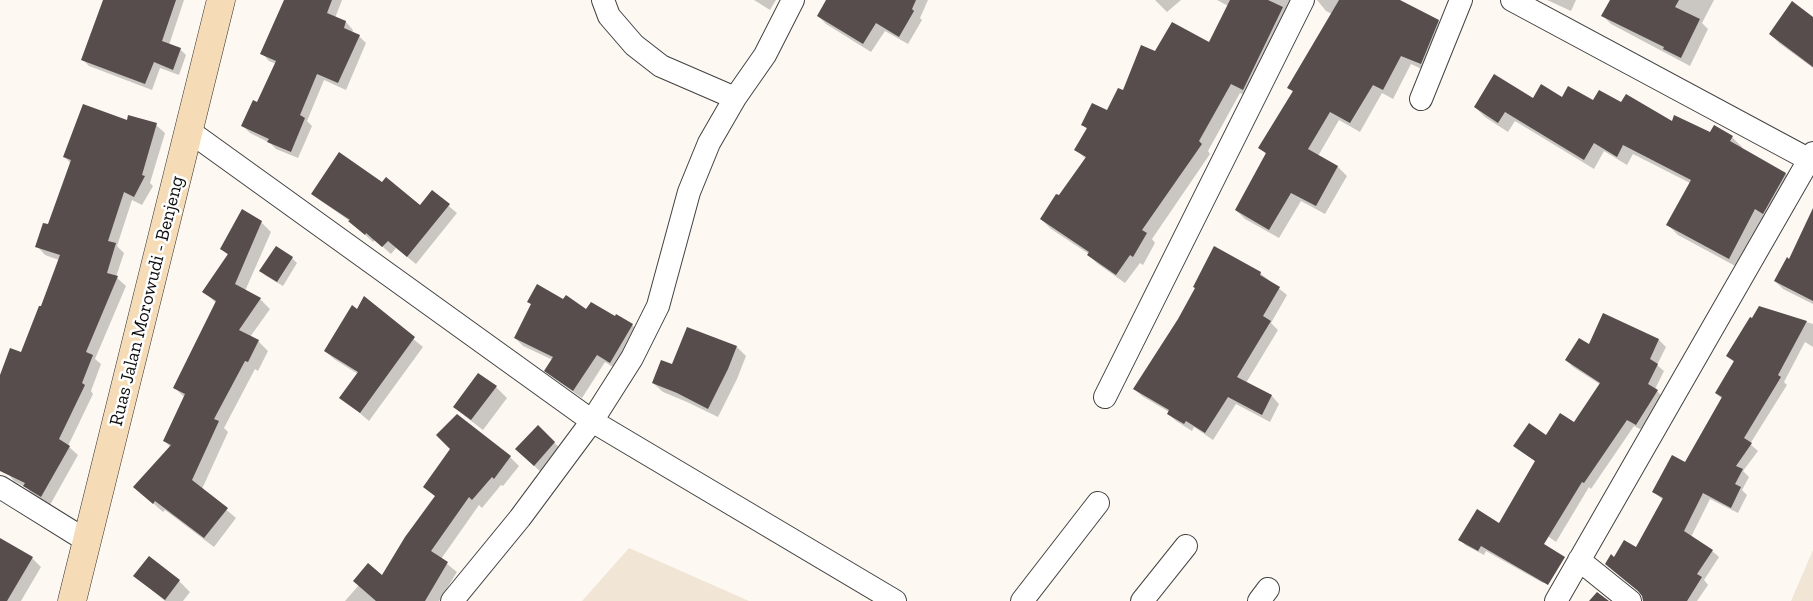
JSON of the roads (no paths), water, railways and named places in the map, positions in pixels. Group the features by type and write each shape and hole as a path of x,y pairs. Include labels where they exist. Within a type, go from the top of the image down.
{"main road":[{"name":"Ruas Jalan Morowudi - Benjeng","path":"72,601 221,0"}],"street":[{"path":"603,0 609,16 634,45 654,61 661,66 735,98"},
{"path":"452,601 520,518 592,421 632,358 658,306 689,192 709,142 735,98 765,54 793,0"},
{"path":"1105,397 1303,0"},
{"path":"1421,99 1460,0"},
{"path":"1512,0 1811,156 1556,601"},
{"path":"189,131 592,421 895,601"},
{"path":"0,487 86,541"},
{"path":"1022,601 1098,503"},
{"path":"1142,601 1186,546"},
{"path":"1579,560 1630,601"}]}
